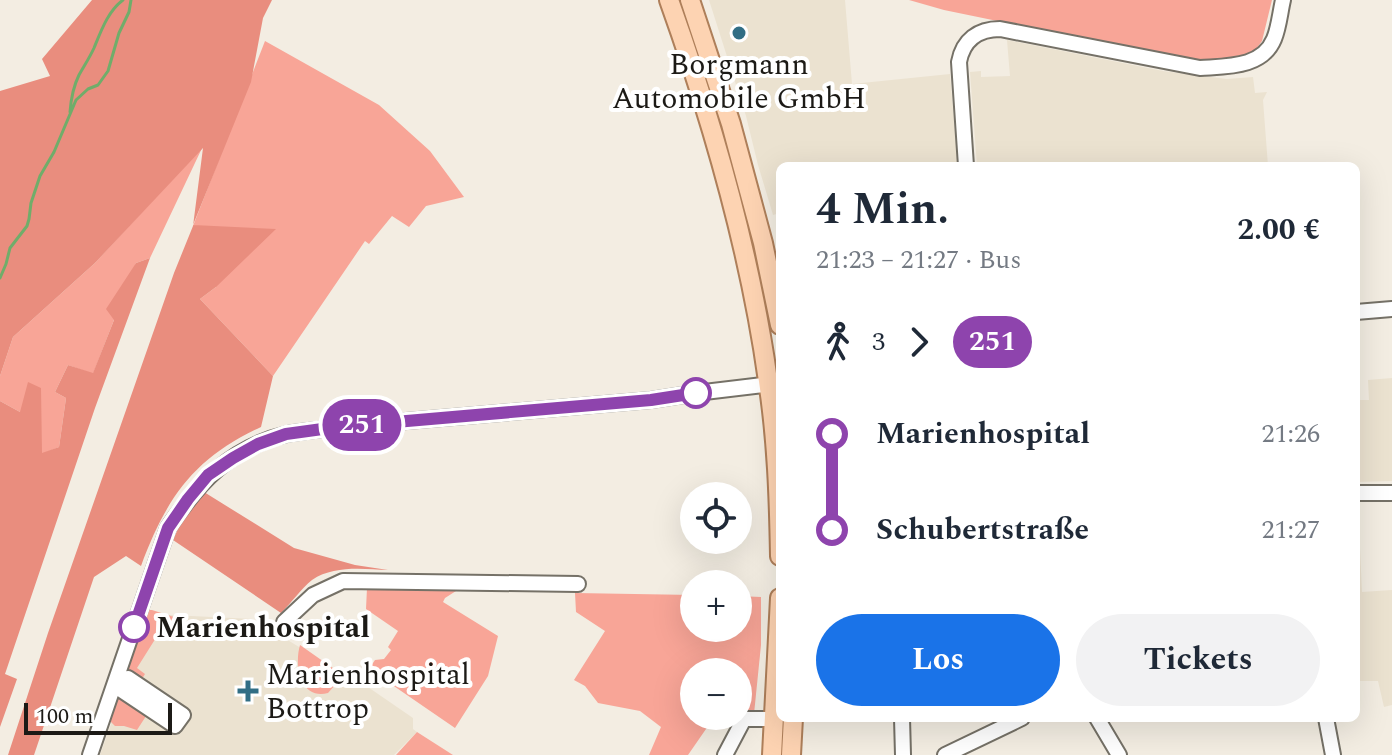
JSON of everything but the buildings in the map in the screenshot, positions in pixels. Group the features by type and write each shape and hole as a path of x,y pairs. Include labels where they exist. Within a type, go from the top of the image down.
{"main road":[{"path":"669,0 692,63 737,222 774,383 776,425"},
{"path":"690,0 731,124 776,303"},
{"path":"772,755 776,679"},
{"path":"791,755 793,722"}],"street":[{"path":"966,162 959,62 963,47 971,37 983,31 1000,29 1200,68 1245,63 1254,61 1269,49 1276,35 1283,0"},
{"path":"1360,312 1392,309"},
{"path":"90,755 168,528 208,475 258,444 286,434 311,431 651,400 774,383"},
{"path":"1360,493 1392,493"},
{"path":"284,622 321,589 343,581 578,584"},
{"path":"725,755 744,719 774,719"},
{"path":"902,722 903,755"},
{"path":"945,755 1014,722"},
{"path":"1099,722 1119,755"},
{"path":"1327,722 1333,755"}],"shaded area":[{"path":"92,0 272,0 263,18 251,82 193,225 203,148 95,263 13,337 0,376 0,91 50,76 42,59"},
{"path":"709,0 845,0 852,84 950,74 958,162 776,162 776,214 773,215"},
{"path":"909,0 1272,0 1262,41 1253,53 1233,59 1187,60"},
{"path":"1007,40 1163,71 1227,79 1253,77 1255,93 1267,92 1263,100 1268,162 977,162 970,72 981,71 981,77 1010,76"},
{"path":"265,41 379,105 430,151 464,197 426,206 409,227 392,216 369,244 365,241 273,376 200,299 216,287 193,226"},
{"path":"203,146 150,258 136,263 93,374 68,365 55,392 66,398 59,447 42,454 20,412 0,401 0,376 13,337 95,263"},
{"path":"193,225 276,229 200,299 273,376 261,427 218,452 185,483 161,520 141,566 126,556 94,577 34,755 8,755 48,633"},
{"path":"150,258 95,408 5,674 17,679 0,727 0,401 20,412 28,382 41,388 42,453 59,447 66,398 55,392 68,365 93,373 114,320 106,309 136,263"},
{"path":"1392,378 1392,481 1360,482 1360,400 1369,400 1368,380"},
{"path":"204,492 294,548 355,565 388,570 349,569 321,575 312,580 281,613 173,540 181,522"},
{"path":"1360,548 1362,592 1392,590 1392,705 1384,707 1378,681 1360,681"},
{"path":"367,588 456,591 443,602 498,636 488,676 455,728 369,669 375,660 384,659 391,650 388,647 398,631 366,609"},
{"path":"575,593 680,595 680,642 752,642 752,597 761,597 761,645 754,714 752,658 680,658 680,730 705,730 688,755 649,755 661,727 640,711 598,703 585,686 574,680 605,631 576,612"},
{"path":"148,610 177,618 165,636 159,633 137,668 145,674 140,682 126,674"},
{"name":"Marienhospital Bottrop","path":"150,614 253,619 345,675 349,674 413,718 413,729 417,732 394,755 100,755"},
{"path":"300,645 337,671 336,684 328,693 311,691 301,680 298,662"},
{"path":"120,694 148,713 137,730 115,726 110,721"},
{"path":"417,732 453,755 396,755"}],"waterway":[{"path":"70,112 79,75 109,16 123,0"},
{"path":"0,278 10,248 27,226 40,176 76,100 98,85 108,71 131,0"}],"bus line":[{"name":"251","path":"134,627 168,528 208,475 258,444 286,434 337,427 651,400 696,393"}],"place":[{"name":"Borgmann Automobile GmbH","path":"739,33"},
{"name":"Marienhospital","path":"134,627"},
{"name":"Marienhospital Bottrop","path":"248,691"}]}
